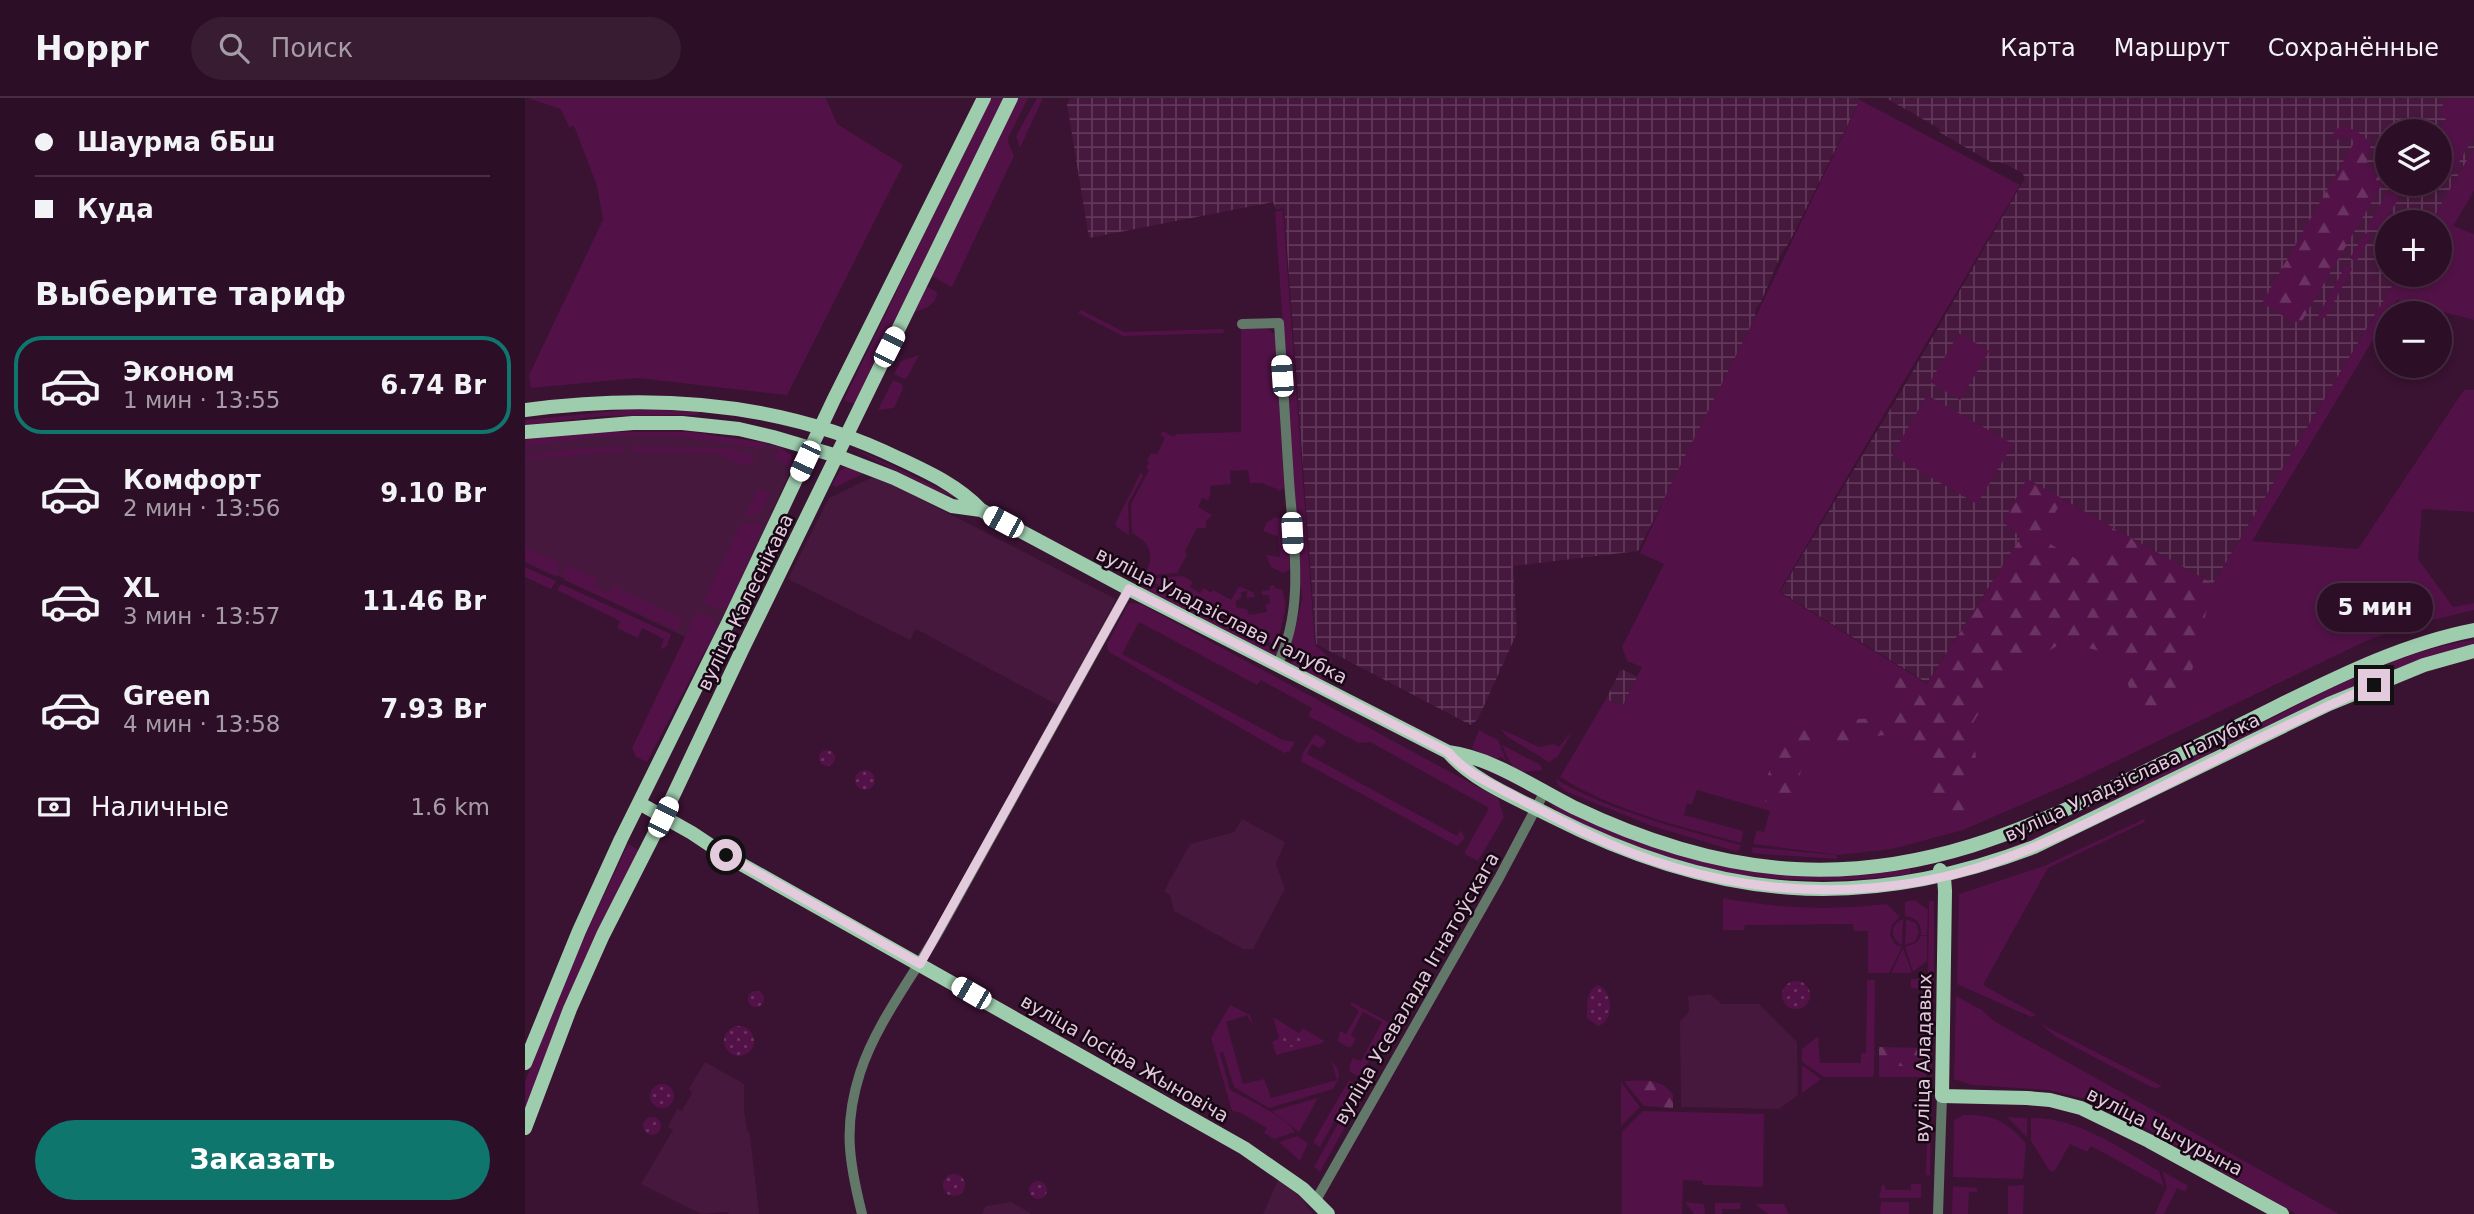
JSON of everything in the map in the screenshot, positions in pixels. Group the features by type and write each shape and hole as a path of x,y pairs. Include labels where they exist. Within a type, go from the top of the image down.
{"main road":[{"name":"вуліца Калеснікава","path":"525,1063 594,895 984,98"},
{"name":"вуліца Калеснікава","path":"525,1128 570,1009 597,947 663,817 1011,98"},
{"name":"вуліца Уладзіслава Галубка","path":"525,410 613,402 679,402 748,410 847,435 935,475 964,494 981,510 1448,752 1478,759 1544,793 1639,835 1742,863 1794,869 1870,867 1920,861 2006,835 2061,812 2355,670 2415,646 2474,630"},
{"name":"вуліца Уладзіслава Галубка","path":"525,432 606,424 682,423 739,429 837,456 894,478 952,506 981,510"},
{"name":"вуліца Уладзіслава Галубка","path":"1448,752 1469,773 1536,808 1610,844 1681,870 1738,883 1786,889 1826,890 1921,881 1942,884 2034,847 2374,685 2431,663 2474,651"},
{"name":"вуліца Іосіфа Жыновіча","path":"639,803 1244,1148 1303,1189 1328,1214"},
{"path":"1942,884 1945,858 1951,853"},
{"path":"1920,861 1928,862 1942,884"},
{"name":"вуліца Аладавых","path":"1942,884 1942,1096"},
{"name":"вуліца Чычурына","path":"1942,1096 2027,1098 2050,1100 2081,1108 2150,1141 2282,1214"}],"street":[{"path":"1242,324 1279,323 1295,583 1288,642 1277,665"},
{"path":"862,1214 853,1177 848,1135 858,1081 874,1041 920,964 1129,589"},
{"name":"вуліца Усевалада Ігнатоўскага","path":"1316,1200 1499,878 1544,793"},
{"name":"вуліца Аладавых","path":"1938,1214 1942,1096"}],"shaded area":[{"path":"1070,98 1860,100 1781,254 1756,308 1755,318 1638,551 1513,566 1517,633 1478,719 1471,725 1316,644 1284,208 1276,210 1273,202 1089,238 1067,104"},
{"path":"1886,98 2474,98 2474,149 2452,186 2452,119 2375,119 2375,196 2446,196 2438,210 2375,210 2375,287 2392,287 2383,301 2375,301 2375,315 2213,584 2027,479 2021,537 1927,683 1780,592 2025,178 2022,173 2004,163 1991,162 1939,132 1940,129"},
{"path":"580,432 691,432 779,446 791,455 792,468 710,649 525,560 525,440"},
{"path":"875,476 1116,599 1059,706 916,629 910,640 788,579 829,498"},
{"path":"1621,669 1638,677 1622,707 1606,699"},
{"path":"1242,819 1285,842 1276,864 1285,889 1253,949 1243,949 1174,911 1170,895 1164,891 1190,844 1234,832"},
{"path":"1710,994 1722,1004 1759,1004 1797,1042 1798,1095 1779,1109 1681,1107 1680,1021 1689,1012 1688,996"},
{"path":"705,1062 744,1084 744,1110 750,1135 759,1214 701,1214 641,1184 673,1130 668,1127 677,1109 682,1111 692,1093 689,1088"},
{"path":"1279,1178 1302,1199 1313,1214 1263,1214"},
{"path":"1011,1202 1032,1214 982,1214 986,1206"}],"green space":[{"path":"528,98 826,98 837,124 903,165 787,395 638,378 531,388 529,375 603,220 597,186 574,126 569,127 561,109"},
{"path":"990,98 1005,98 854,404 844,400"},
{"path":"1015,98 1028,98 1009,136 1008,142 1014,156 952,287 931,276"},
{"path":"1037,98 1043,98 1020,148 1016,136"},
{"path":"2447,98 2474,98 2474,137 2452,174 2452,119 2446,119 2438,113"},
{"path":"1860,100 2020,185 1779,592 1927,684 2022,538 2003,522 2027,479 2213,584 2375,315 2375,337 2252,541 2358,549 2464,390 2474,390 2474,512 2422,509 2418,559 2453,607 2474,603 2474,610 2404,627 2368,640 2069,784 1963,830 1892,849 1839,855 1753,844 1757,830 1764,832 1770,811 1697,790 1692,804 1687,804 1684,815 1743,831 1741,843 1672,824 1602,799 1560,777 1606,699 1622,707 1642,667 1627,661 1622,647 1664,564 1640,553 1670,486"},
{"path":"2340,126 2366,138 2371,145 2365,162 2375,168 2375,196 2302,321 2293,322 2262,303 2355,141 2342,134 2338,140 2331,136"},
{"path":"2474,148 2474,191 2453,226 2474,234 2474,320 2452,314 2452,301 2383,301 2392,287 2452,287 2452,210 2438,210 2446,196 2452,196 2452,186"},
{"path":"2385,196 2400,196 2392,210 2377,210"},
{"path":"1283,210 1315,645 1332,660 1328,671 1290,652 1302,599 1275,212"},
{"path":"2375,213 2375,227 2373,230 2367,227"},
{"path":"2365,233 2371,236 2356,262 2350,258"},
{"path":"2346,265 2352,269 2325,318 2317,318"},
{"path":"926,286 937,292 935,301 912,313"},
{"path":"1081,310 1124,332 1223,329 1224,333 1123,336 1078,313"},
{"path":"1241,329 1268,329 1275,334 1284,488 1278,491 1262,483 1250,483 1248,470 1230,471 1231,484 1210,486 1208,500 1202,498 1198,507 1212,515 1206,521 1206,528 1197,528 1177,573 1144,576 1150,562 1150,551 1144,541 1132,533 1131,504 1149,470 1146,468 1149,462 1147,461 1151,453 1157,454 1165,438 1160,435 1163,431 1174,437 1176,434 1241,432"},
{"path":"1959,333 1989,351 1960,400 1930,382"},
{"path":"919,355 907,378 894,374 901,361"},
{"path":"893,380 902,384 903,389 894,408 878,410"},
{"path":"1927,395 2013,444 1977,504 1892,455"},
{"path":"634,409 701,412 697,415 603,416 525,425 525,420"},
{"path":"580,432 691,432 767,443 762,450 719,442 633,436 589,438 525,447 525,440"},
{"path":"623,446 624,451 525,460 525,456 573,449"},
{"path":"632,446 729,448 756,456 748,467 714,453 632,452"},
{"path":"779,446 791,455 792,468 775,458"},
{"path":"853,449 869,455 967,502 935,490"},
{"path":"850,465 864,467 862,474 836,487 832,485 840,471"},
{"path":"1141,472 1143,476 1128,504 1129,535 1115,524"},
{"path":"2027,479 2063,499 2040,538 2090,567 2113,528 2213,584 2190,679 2163,699 2149,718 2139,714 2117,655 2063,642 1996,684 1973,723 1977,773 1965,815 1960,821 1952,822 1934,795 1927,780 1922,748 1914,741 1895,735 1820,745 1803,763 1798,797 1778,808 1760,798 1777,754 1800,713 1807,714 1815,721 1816,733 1839,731 1858,719 1889,718 1896,715 1894,685 1901,668 1927,684 2021,537 2003,522"},
{"path":"758,489 770,494 761,513 744,518"},
{"path":"1275,517 1284,519 1287,528 1290,569 1283,573 1271,567 1266,555 1280,557 1278,537 1263,531 1267,522"},
{"path":"758,522 762,528 729,606 719,609 703,602 741,524"},
{"path":"525,548 559,562 557,577 525,562"},
{"path":"565,564 597,579 594,586 609,593 613,586 683,619 677,631 564,580"},
{"path":"525,567 556,581 551,589 525,577"},
{"path":"1183,576 1193,582 1190,587 1200,593 1203,588 1212,593 1213,590 1231,600 1241,587 1254,593 1255,597 1247,598 1247,591 1241,592 1241,599 1236,600 1236,607 1247,609 1249,615 1267,612 1269,595 1262,595 1262,591 1270,590 1270,586 1274,585 1275,588 1282,589 1286,605 1277,646 1147,579"},
{"path":"1142,581 1279,652 1272,655 1147,590"},
{"path":"561,584 671,634 667,646 660,650 664,639 642,628 638,638 617,628 620,621 557,590"},
{"path":"1130,603 1141,604 1498,798 1504,817 1478,861 1465,854 1465,851 1489,808 1370,742 1359,743 1308,716 1312,708 1261,680 1257,685 1139,622 1122,654 1283,740 1295,742 1290,751 1284,753 1109,652 1107,644"},
{"path":"697,612 713,618 717,628 647,762 636,757 632,748"},
{"path":"2474,640 2474,647 2391,670 2319,702 2226,749 2224,743 2351,679 2412,655"},
{"path":"1291,658 1327,677 1321,680 1292,665"},
{"path":"1501,729 1539,747 1553,744 1559,747 1573,730 1558,756 1549,762 1506,736"},
{"path":"1479,730 1498,740 1506,760 1500,757 1494,761 1472,748"},
{"path":"1315,734 1325,740 1325,744 1320,748 1312,744 1307,754 1457,836 1461,830 1465,838 1457,846 1301,761"},
{"path":"1502,745 1539,764 1543,770 1516,769"},
{"path":"2209,749 2213,755 2030,843 1989,856 2057,828"},
{"path":"827,750 833,752 833,764 827,766 821,764 819,758 821,752"},
{"path":"865,770 872,773 875,780 872,787 865,790 858,787 855,780 858,773"},
{"path":"1556,779 1621,810 1741,845 1739,850 1735,851 1652,826 1567,792 1558,785"},
{"path":"1551,804 1654,848 1732,868 1807,877 1858,876 1910,869 1910,874 1828,880 1750,876 1712,869 1636,846 1571,819"},
{"path":"2144,819 2145,822 2048,868 1983,985 2037,1015 2031,1017 1957,984 1959,894 2044,866"},
{"path":"628,844 639,850 525,1120 525,1082 561,987"},
{"path":"1751,847 1836,855 1837,859 1753,853"},
{"path":"1723,898 1805,907 1887,904 1900,917 1892,924 1890,935 1895,944 1902,947 1889,973 1868,973 1868,931 1854,931 1853,924 1745,925 1744,930 1723,930"},
{"path":"1915,900 1928,910 1927,935 1921,935 1919,924 1905,916 1905,902"},
{"path":"1929,901 1934,901 1934,972 1928,973"},
{"path":"1903,919 1902,945 1895,939 1893,928"},
{"path":"1906,919 1916,923 1919,933 1915,942 1905,945"},
{"path":"1921,936 1927,936 1927,961 1913,972 1905,947 1916,943"},
{"path":"1903,948 1912,973 1891,973"},
{"path":"1931,978 1934,978 1930,1076"},
{"path":"1911,979 1927,979 1926,1042 1921,1042 1921,989 1911,988"},
{"path":"1867,980 1875,980 1874,1075 1824,1077 1802,1062 1802,1049 1818,1036 1820,1063 1861,1063 1861,1053 1866,1053"},
{"path":"1796,981 1806,985 1810,995 1806,1005 1796,1009 1786,1005 1782,995 1786,985"},
{"path":"1598,985 1607,993 1610,1006 1607,1018 1598,1026 1587,1018 1587,1003 1591,991"},
{"path":"756,991 762,993 762,1005 756,1007 750,1005 748,999 750,993"},
{"path":"1956,996 1982,1010 1994,1021 2339,1214 2296,1214 2107,1106 2090,1100 2049,1090 1972,1085 1954,1079"},
{"path":"1351,1002 1390,1023 1360,1077 1350,1072 1349,1067 1353,1058 1361,1061 1382,1022 1363,1012 1351,1035 1356,1039 1351,1047 1347,1047 1338,1041 1340,1031 1346,1034 1359,1011"},
{"path":"1230,1005 1250,1015 1253,1027 1247,1015 1226,1022 1243,1084 1264,1079 1271,1098 1337,1080 1331,1060 1337,1068 1339,1077 1333,1089 1269,1108 1234,1087 1223,1052 1220,1053 1230,1090 1274,1114 1295,1132 1274,1139 1264,1133 1267,1128 1241,1113 1232,1111 1211,1038"},
{"path":"1273,1017 1299,1033 1303,1028 1324,1041 1276,1055 1272,1042 1279,1038"},
{"path":"2041,1024 2162,1086 2151,1087 2056,1037"},
{"path":"739,1026 745,1027 753,1035 753,1047 745,1055 739,1056 733,1055 725,1047 724,1041 725,1035 733,1027"},
{"path":"1300,1033 1302,1044 1283,1049 1280,1038"},
{"path":"1879,1047 1926,1048 1926,1066 1879,1066"},
{"path":"1802,1065 1821,1079 1802,1093"},
{"path":"1879,1066 1926,1066 1926,1077 1879,1077"},
{"path":"1349,1080 1355,1084 1320,1147 1313,1142"},
{"path":"1624,1081 1651,1081 1663,1085 1673,1095 1673,1108 1644,1106"},
{"path":"1621,1082 1640,1107 1621,1126"},
{"path":"662,1084 671,1087 674,1096 671,1105 662,1108 653,1105 650,1096 653,1087"},
{"path":"1359,1086 1364,1090 1362,1096 1320,1172 1314,1167"},
{"path":"1318,1098 1299,1132 1272,1111"},
{"path":"1643,1111 1764,1114 1763,1187 1703,1185 1702,1181 1683,1180 1682,1214 1622,1214 1622,1132"},
{"path":"1964,1115 1998,1120 2026,1143 2023,1179 1953,1177 1954,1120"},
{"path":"652,1117 658,1120 661,1126 658,1132 652,1135 646,1132 643,1126 646,1120"},
{"path":"2007,1117 2027,1118 2027,1137"},
{"path":"1928,1118 1931,1118 1930,1175 1926,1175"},
{"path":"2031,1118 2065,1123 2098,1136 2159,1171 2164,1186 2091,1146 2087,1152 2070,1144 2054,1172 2049,1170 2031,1141"},
{"path":"1297,1136 1308,1143 1300,1161 1279,1142"},
{"path":"2162,1171 2188,1186 2185,1192 2177,1188 2164,1214 2155,1214 2167,1187"},
{"path":"954,1174 964,1181 965,1185 958,1195 954,1196 944,1189 943,1185 950,1175"},
{"path":"1038,1181 1046,1186 1047,1190 1042,1198 1038,1199 1030,1194 1029,1190 1034,1182"},
{"path":"1911,1184 1921,1184 1921,1198 1879,1198 1882,1185 1885,1185 1885,1190 1911,1190"},
{"path":"2024,1185 2023,1214 2008,1214 2008,1186"},
{"path":"1953,1186 1977,1188 1977,1192 1969,1192 1968,1214 1952,1214"},
{"path":"1685,1202 1704,1204 1705,1214 1694,1214"},
{"path":"1881,1202 1909,1202 1909,1214 1880,1214"},
{"path":"1715,1203 1741,1203 1740,1209 1722,1209 1722,1214 1715,1214"},
{"path":"1757,1204 1784,1204 1789,1214 1768,1214"}],"route":[{"path":"726,855 920,964 1129,589 1448,752 1469,773 1610,844 1697,874 1755,886 1799,890 1847,890 1914,882 1994,862 2079,827 2329,704 2374,685"}]}
